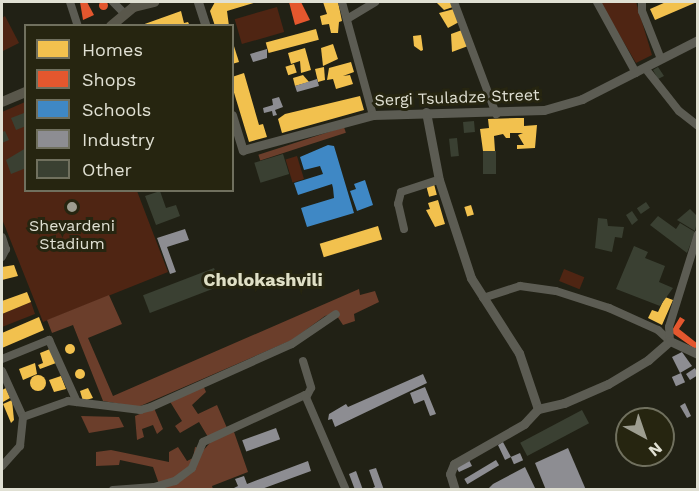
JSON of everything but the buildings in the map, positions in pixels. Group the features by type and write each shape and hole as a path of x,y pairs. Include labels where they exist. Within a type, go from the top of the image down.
{"main road":[{"path":"113,24 124,13 154,2"},
{"path":"2,102 24,93"}],"street":[{"path":"70,2 77,24"},
{"path":"112,2 124,13"},
{"path":"198,2 205,24"},
{"path":"342,2 373,114"},
{"path":"347,19 375,2"},
{"path":"454,2 496,114"},
{"path":"597,2 640,71 679,111 698,126"},
{"path":"642,2 642,11 661,59"},
{"name":"Sergi Tsuladze Street","path":"236,137 243,150 373,114 426,112 496,114 565,106 640,71 698,40"},
{"path":"426,112 439,180 471,278 519,353 538,409"},
{"path":"404,229 398,204 401,192 439,180"},
{"path":"670,341 669,327 698,234"},
{"path":"2,237 6,249 2,257"},
{"path":"483,298 520,286 556,291 609,308 658,330 670,341 698,354"},
{"path":"23,417 61,402 144,409 294,347 336,314"},
{"path":"2,358 49,340 77,402"},
{"path":"455,489 450,474 454,464 524,424 538,409 564,403 608,384 648,360 670,341"},
{"path":"303,361 311,388 307,396 346,489"},
{"path":"2,371 23,417 20,446 2,466"},
{"path":"113,489 151,488 175,481 192,468 208,439 290,400 307,396"}],"shaded area":[{"path":"600,2 636,2 652,55 636,63"},
{"path":"277,7 284,32 242,44 235,19"},
{"path":"5,16 19,43 3,51 2,18"},
{"name":"Shevardeni Stadium","path":"24,102 24,192 137,192 168,272 43,322 2,219 2,112"},
{"path":"344,127 346,133 260,161 258,155"},
{"path":"297,156 304,179 293,182 286,160"},
{"path":"564,269 584,277 580,289 559,281"},
{"path":"359,289 360,295 375,291 379,302 354,314 355,321 343,325 335,313 325,316 292,340 138,407 103,401 73,325 52,333 47,320 109,295 122,324 88,338 113,396"},
{"path":"31,302 35,314 2,327 2,314"},
{"path":"203,385 206,392 192,405 198,414 217,405 227,428 208,437 199,422 180,433 175,426 182,421 169,400"},
{"path":"154,408 163,429 157,434 153,425 142,429 144,437 137,440 135,416"},
{"path":"81,416 119,417 124,427 89,433"},
{"path":"233,429 248,472 212,486 213,489 154,489 174,484 215,437"},
{"path":"178,447 187,461 193,458 195,447 199,448 195,461 181,476 159,484 153,467 120,460 119,465 96,466 96,452 111,450 169,462 169,452"}],"place":[{"name":"Shevardeni Stadium","path":"72,207"}],"district":[{"name":"Cholokashvili","path":"263,280"}]}
